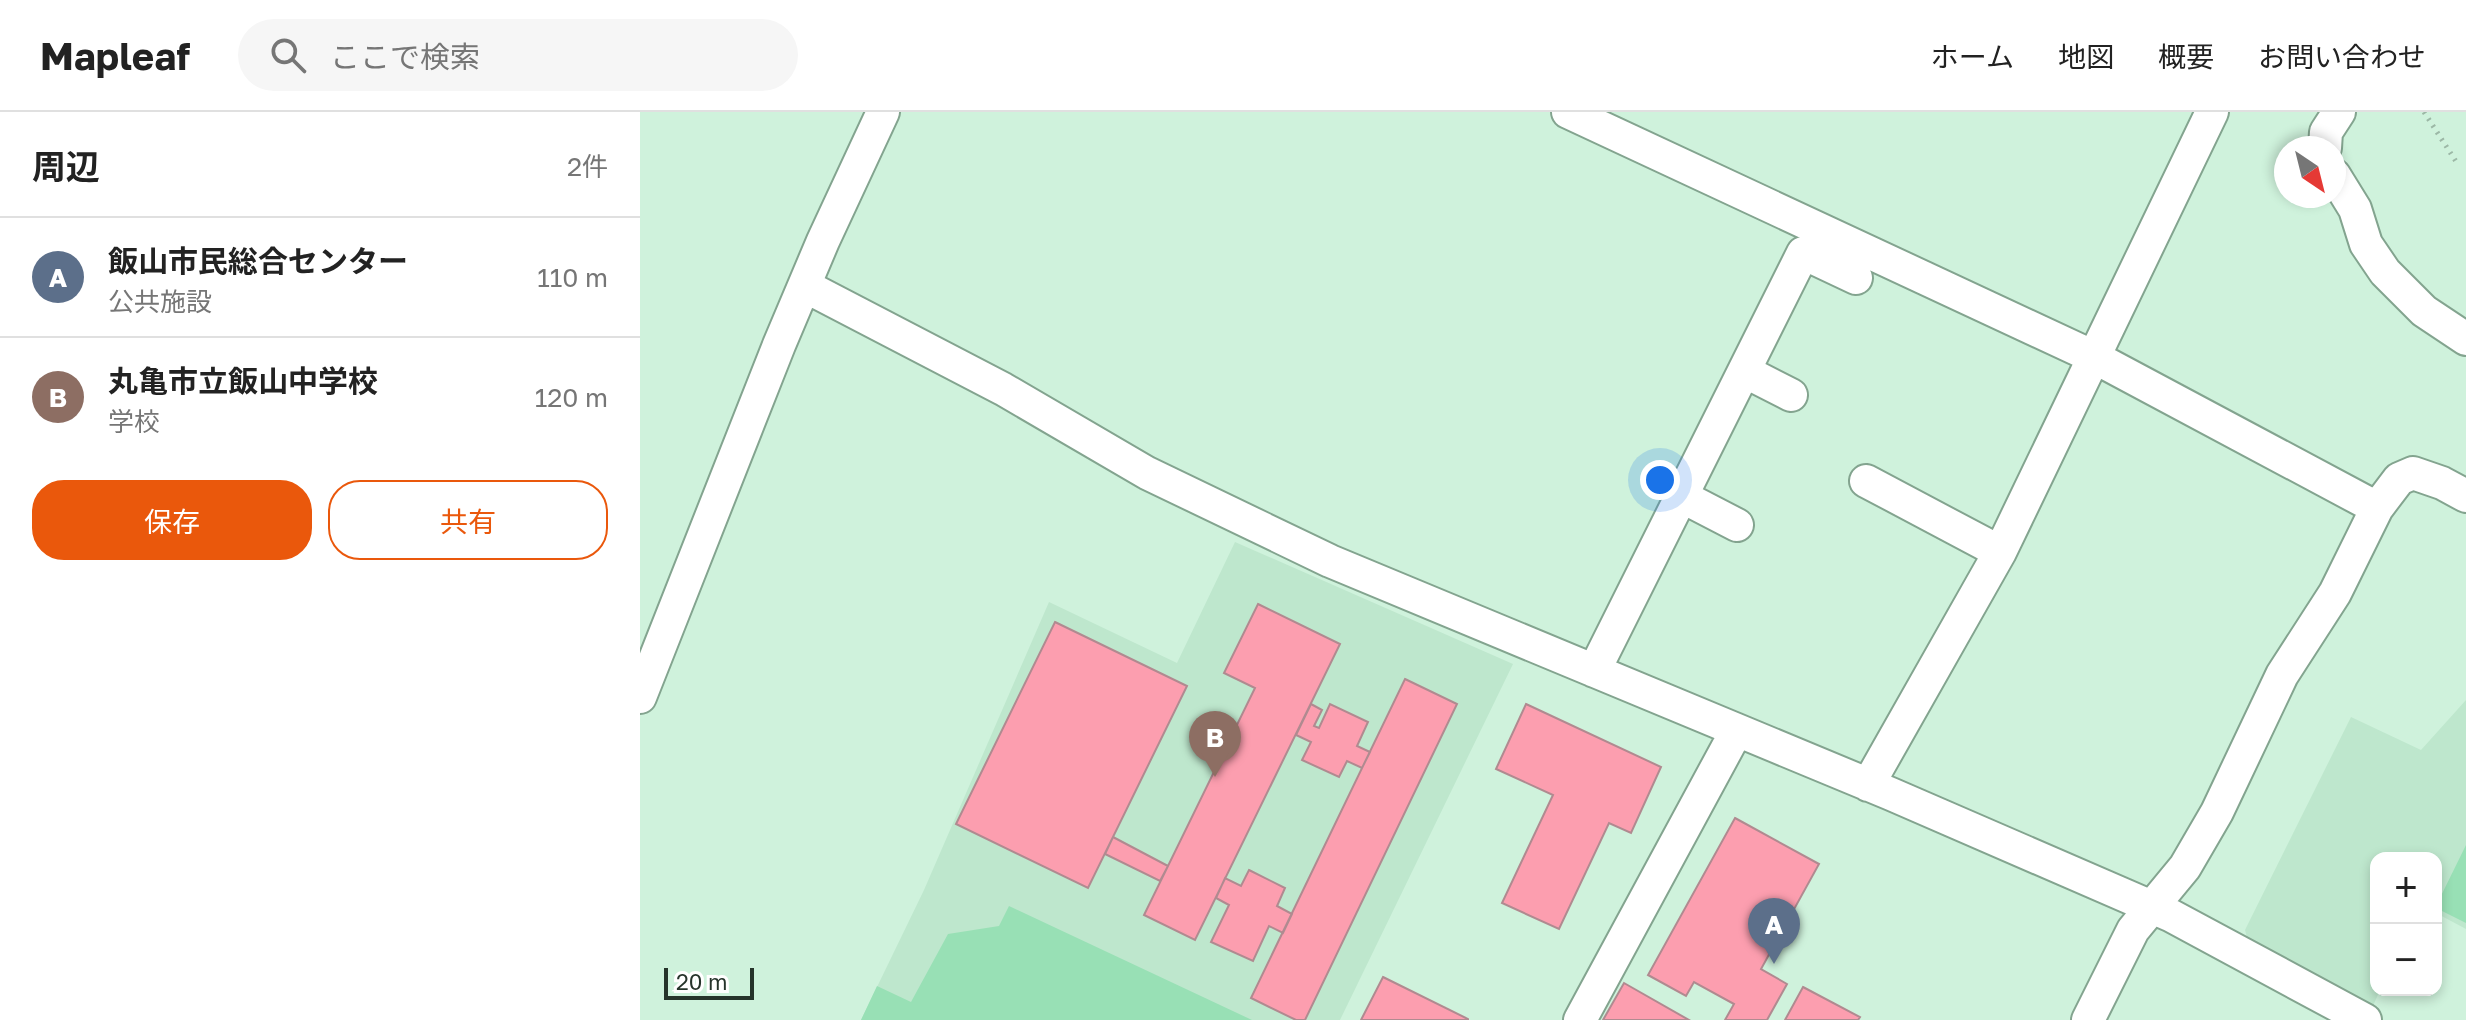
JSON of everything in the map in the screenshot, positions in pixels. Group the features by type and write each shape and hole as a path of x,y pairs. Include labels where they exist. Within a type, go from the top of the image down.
{"street":[{"path":"640,697 779,345 883,112"},
{"path":"1568,112 2094,357 2377,508"},
{"path":"1868,785 2000,552 2212,112"},
{"path":"2326,136 2339,112"},
{"path":"2346,194 2355,209 2366,244 2385,272 2424,311 2466,339"},
{"path":"1594,671 1803,253 1856,278"},
{"path":"805,286 1003,389 1147,473 1330,561 1868,785 2170,915 2365,1020"},
{"path":"1744,371 1791,395"},
{"path":"2088,1020 2133,930 2185,867 2217,812 2282,675 2335,593 2377,508 2399,479 2413,473 2466,496"},
{"path":"1866,481 2000,552"},
{"path":"1681,496 1737,525"},
{"path":"1580,1020 1737,730"}],"path":[{"path":"2424,112 2457,163"}],"shaded area":[{"path":"1235,542 1513,664 1340,1020 861,1020 924,890 1049,602 1177,663"},
{"path":"2466,700 2466,929 2442,916 2442,852 2370,852 2370,996 2377,996 2373,1006 2248,941 2245,930 2351,717 2421,750"}],"green space":[{"path":"2466,845 2466,923 2442,911 2442,894"},
{"path":"1009,906 1252,1020 861,1020 877,986 911,1002 948,934 999,926"}],"building":[{"path":"1258,604 1340,644 1195,940 1144,915 1255,688 1224,673"},
{"path":"1055,622 1187,686 1088,888 956,824"},
{"path":"1405,679 1457,704 1305,1020 1296,1020 1251,998"},
{"path":"1311,704 1322,710 1314,726 1319,728 1330,704 1368,722 1357,746 1370,752 1362,768 1347,761 1339,777 1302,760 1311,742 1296,735"},
{"path":"1526,704 1661,767 1631,833 1609,823 1559,929 1502,903 1553,795 1496,769"},
{"path":"1735,818 1819,864 1761,969 1787,984 1767,1020 1725,1020 1734,1004 1694,982 1686,996 1648,975"},
{"path":"1113,837 1168,866 1160,881 1105,854"},
{"path":"1249,870 1285,888 1277,906 1292,914 1283,933 1269,926 1253,961 1211,942 1229,905 1216,898 1225,878 1241,886"},
{"path":"1383,977 1468,1019 1468,1020 1361,1020"},
{"path":"1624,983 1689,1020 1603,1020"},
{"path":"1803,987 1860,1017 1858,1020 1785,1020"}],"place":[{"name":"丸亀市立飯山中学校","path":"1215,777"},
{"name":"飯山市民総合センター","path":"1774,964"}]}
